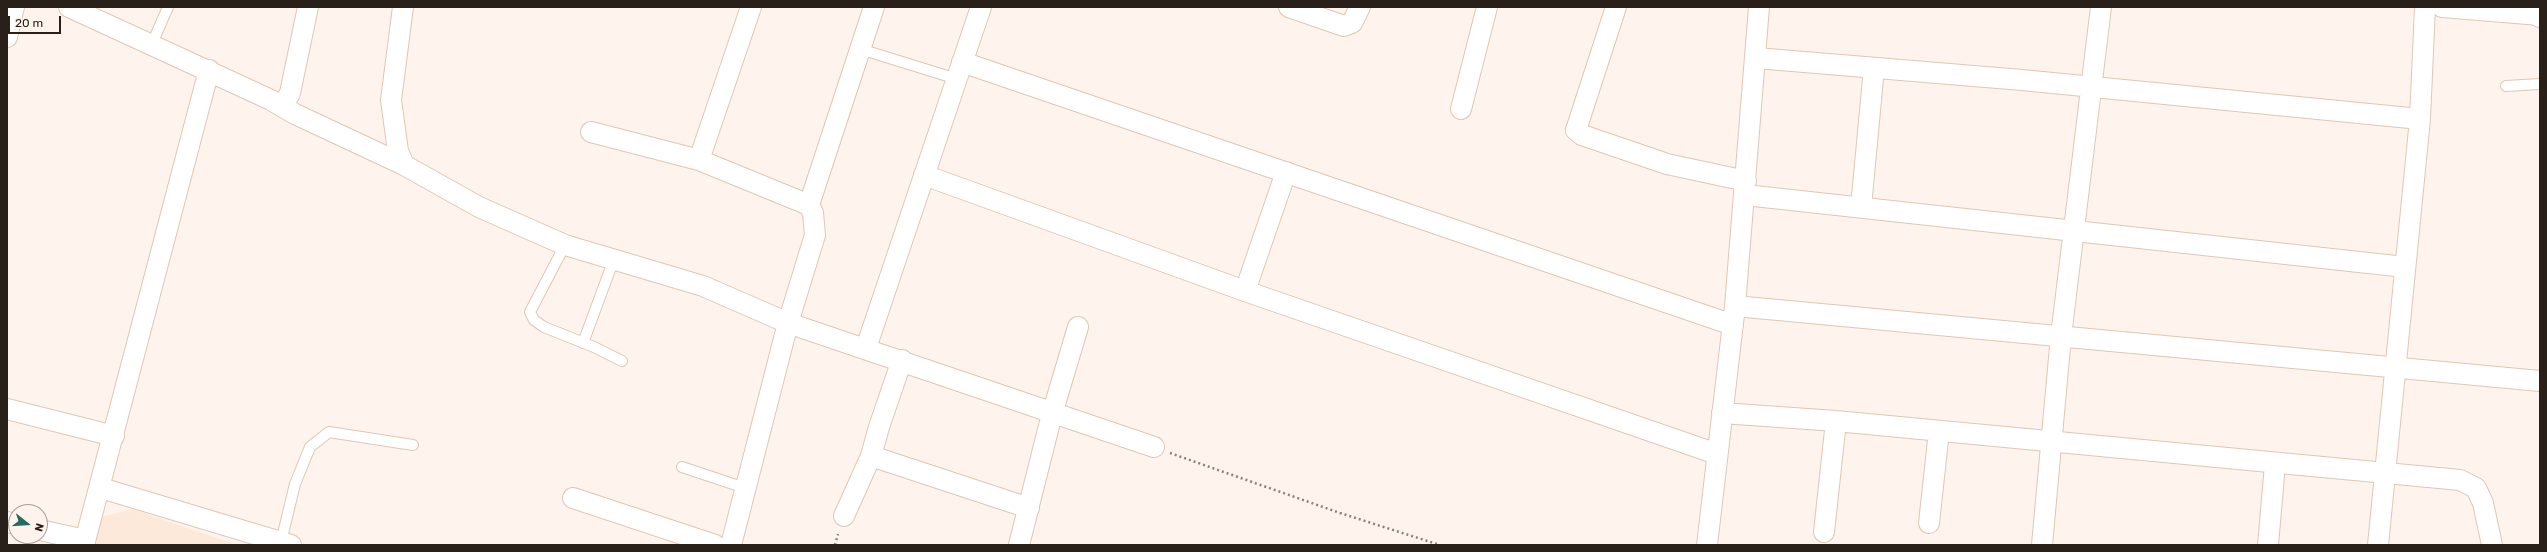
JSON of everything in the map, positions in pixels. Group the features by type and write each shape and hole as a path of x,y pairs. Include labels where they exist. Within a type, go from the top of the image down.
{"main road":[{"path":"2538,7 2540,16"}],"street":[{"path":"7,37 14,7"},
{"path":"69,7 152,46 209,70 283,106 295,114 404,165 479,207 565,245 702,286 788,323 902,360 1052,414 1154,447"},
{"path":"283,106 290,93 308,7"},
{"path":"403,7 391,100 398,151 404,165"},
{"path":"699,160 751,7"},
{"path":"731,545 788,323 815,235 815,222 810,206 874,7"},
{"path":"866,348 981,7"},
{"path":"1289,7 1344,26 1352,23 1360,7"},
{"path":"1461,109 1487,7"},
{"path":"1616,7 1576,130 1582,135 1667,164 1745,188 1861,207 2074,229 2405,267"},
{"path":"1708,545 1717,454 1734,315 1759,7"},
{"path":"2042,545 2061,336 2101,7"},
{"path":"2378,545 2397,367 2405,267 2420,120 2425,7"},
{"path":"2442,7 2540,16"},
{"path":"1756,58 2092,86 2420,120"},
{"path":"1861,207 1874,68"},
{"path":"48,532 85,543 101,488 209,70"},
{"path":"959,70 1286,172 1734,315 2061,336 2540,381"},
{"path":"591,132 699,160 810,206"},
{"path":"1245,291 1286,172"},
{"path":"924,175 1245,291 1717,454"},
{"path":"1019,545 1052,414 1078,327"},
{"path":"844,516 871,456 878,427 902,360"},
{"path":"7,409 114,436"},
{"path":"1722,413 1836,421 2275,464 2460,480 2476,488 2483,504 2492,545"},
{"path":"1824,532 1836,421"},
{"path":"1929,522 1938,431"},
{"path":"871,456 1029,508"},
{"path":"2268,545 2275,464"},
{"path":"101,488 286,544"},
{"path":"573,498 715,545"}],"lane":[{"path":"152,46 168,7"},
{"path":"860,49 959,70"},
{"path":"2506,86 2540,84"},
{"path":"565,245 530,312 534,320 544,328 583,343 622,361"},
{"path":"583,343 614,259"},
{"path":"286,544 295,484 310,447 329,432 413,445"},
{"path":"682,467 745,488"}],"path":[{"path":"1154,447 1340,513 1440,545"}],"shaded area":[{"path":"132,509 237,545 94,545 102,517"}]}
